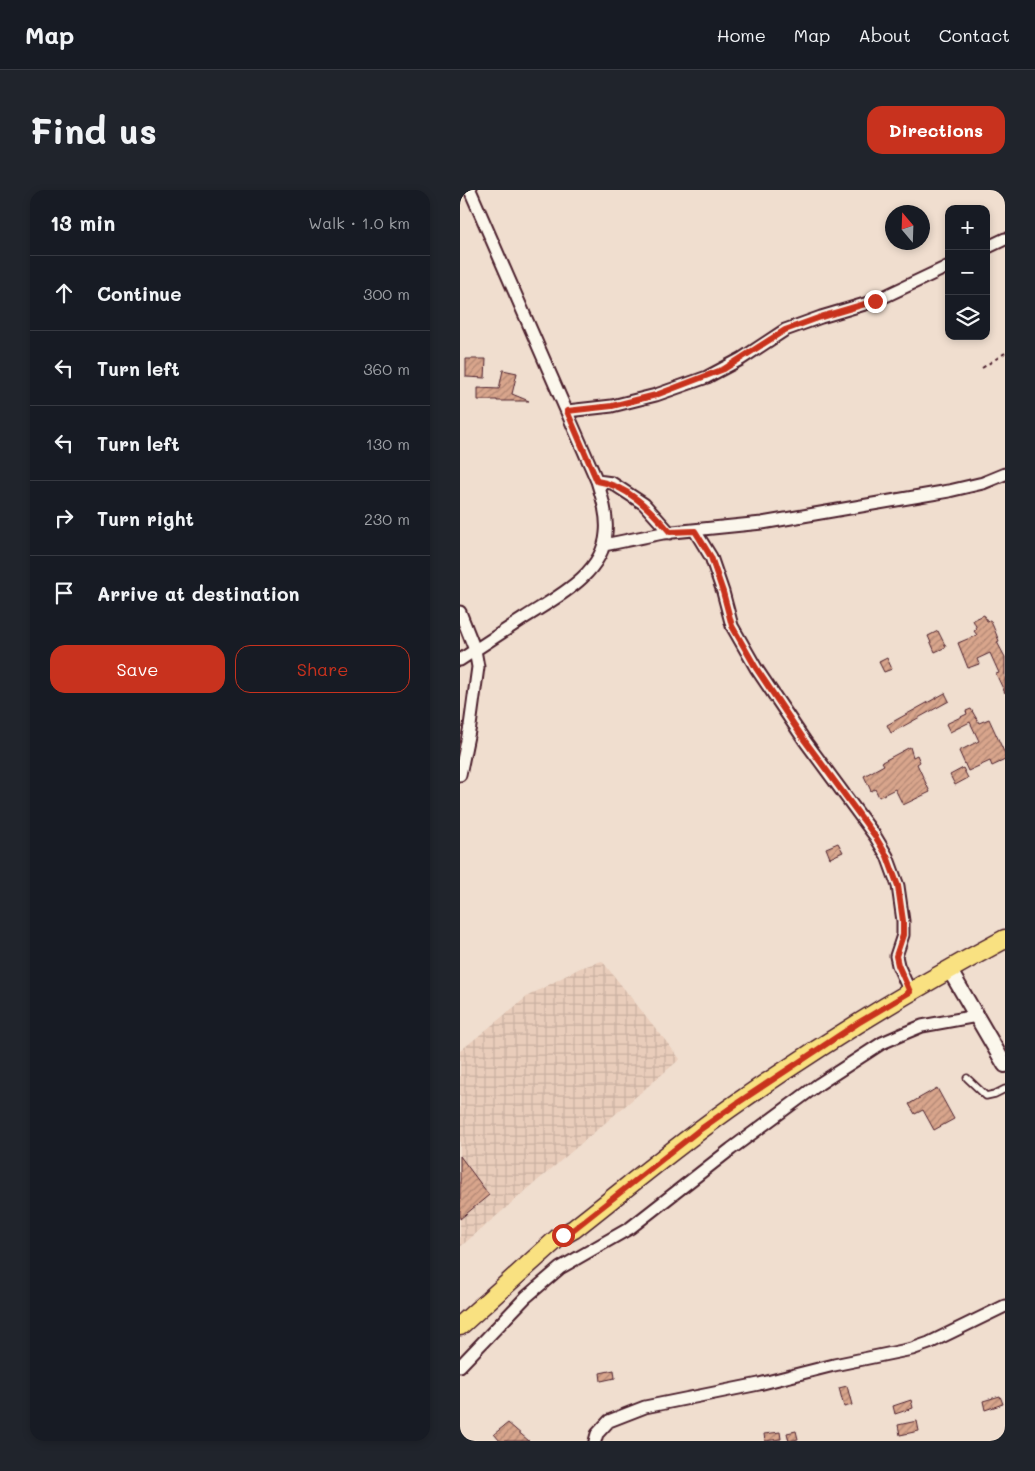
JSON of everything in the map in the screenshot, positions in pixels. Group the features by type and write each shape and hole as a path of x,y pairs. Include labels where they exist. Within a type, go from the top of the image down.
{"main road":[{"path":"460,1326 558,1238 574,1229 698,1131 858,1023 949,969 1005,939"},
{"path":"460,1338 567,1239 574,1229"}],"street":[{"path":"460,660 570,589 596,562 604,545 606,533 605,513 597,481 470,190"},
{"path":"990,246 1005,239"},
{"path":"567,411 612,406 656,395 707,377 741,359 785,330 875,301 945,268"},
{"path":"604,545 670,532 762,523 949,491 1004,476"},
{"path":"597,481 612,483 644,504 670,532"},
{"path":"695,531 711,557 732,626 756,668 805,741 879,842 887,856 898,886 903,921 903,935 896,956 910,992"},
{"path":"460,612 475,650 478,667 460,775"},
{"path":"949,969 1005,1065"},
{"path":"460,1366 526,1297 560,1268 630,1228 731,1149 827,1079 882,1043 905,1033 922,1026 978,1016"},
{"path":"594,1441 597,1434 609,1421 645,1407 759,1384 834,1364 912,1349 929,1343 1005,1306"}],"lane":[{"path":"967,1078 986,1096 1005,1089"}],"path":[{"path":"982,368 1005,353"}],"shaded area":[{"path":"602,961 680,1059 460,1247 460,1051 528,996 580,968"}],"building":[{"path":"466,359 486,359 485,378 466,377"},
{"path":"503,370 517,373 512,394 529,401 478,400 478,388 499,389"},
{"path":"984,615 993,626 999,641 997,642 1005,657 1005,693 996,674 999,673 990,653 977,659 979,664 968,668 958,643 977,635 974,631 977,629 973,620"},
{"path":"938,631 946,647 935,652 928,636"},
{"path":"887,658 892,669 884,672 879,662"},
{"path":"945,693 949,701 891,733 887,725"},
{"path":"971,709 979,723 989,719 1005,754 1005,760 992,766 990,761 968,771 959,751 979,741 970,722 950,732 946,724 967,714 966,711"},
{"path":"910,747 913,757 917,755 920,762 917,764 930,792 903,805 895,789 879,797 875,789 871,791 864,776 884,765 882,762"},
{"path":"963,768 968,778 955,785 950,775"},
{"path":"838,843 843,852 830,858 826,848"},
{"path":"937,1088 954,1119 934,1130 923,1110 915,1114 909,1104"},
{"path":"460,1156 489,1195 460,1219"},
{"path":"614,1370 615,1378 601,1381 600,1373"},
{"path":"847,1386 852,1405 844,1407 839,1388"},
{"path":"1000,1396 1003,1404 985,1410 983,1401"},
{"path":"911,1400 913,1408 895,1414 893,1406"},
{"path":"917,1421 919,1431 900,1435 898,1425"},
{"path":"508,1423 529,1441 500,1441 494,1434"},
{"path":"796,1431 798,1439 789,1441 787,1433"},
{"path":"780,1432 781,1439 765,1441 764,1434"}],"route":[{"path":"563,1235 574,1229 698,1131 739,1102 858,1023 910,992 896,956 903,935 902,910 898,886 887,856 875,836 805,741 756,668 732,626 711,557 695,531 670,532 644,504 612,483 597,481 567,411 612,406 656,395 707,377 741,359 785,330 875,301"}]}
